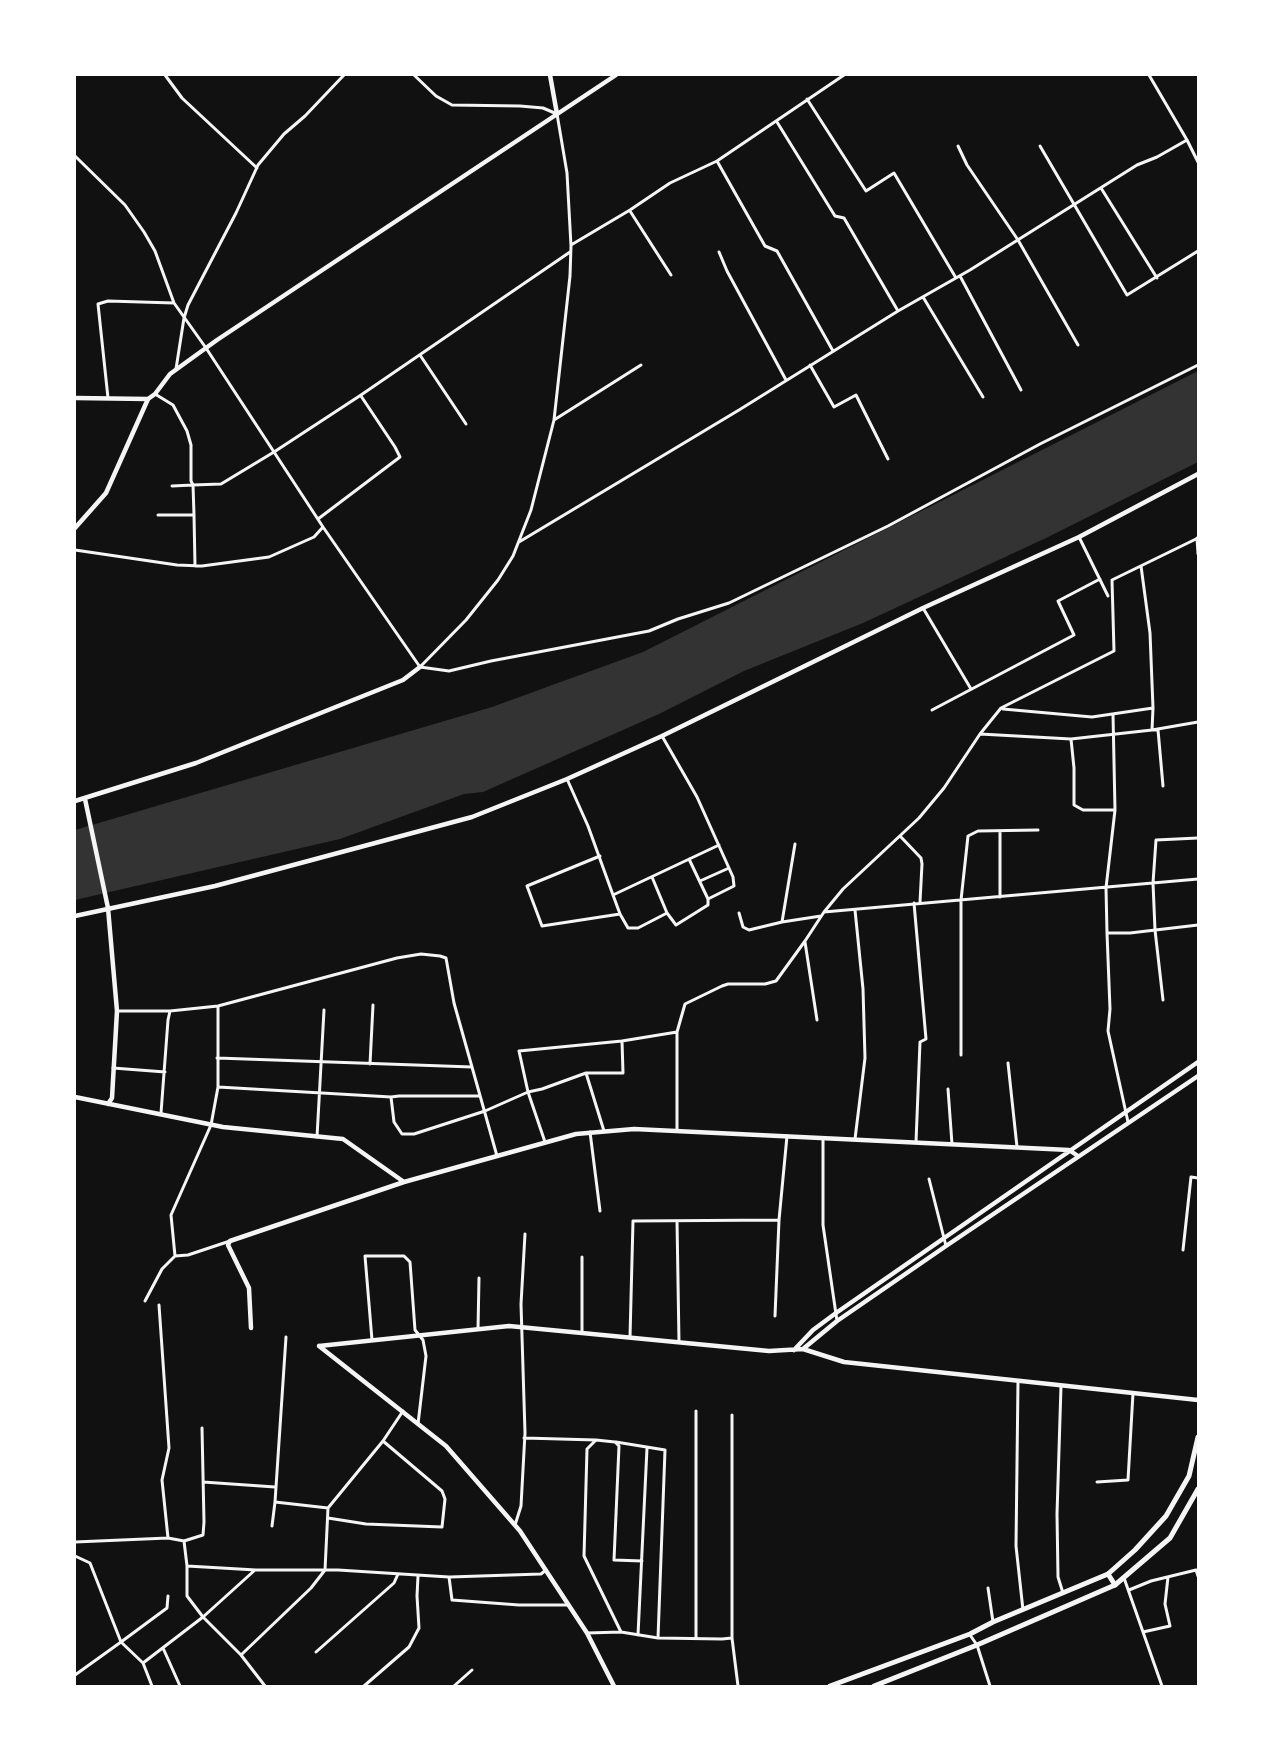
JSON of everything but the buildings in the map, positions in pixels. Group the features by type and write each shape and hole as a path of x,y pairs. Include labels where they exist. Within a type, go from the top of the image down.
{"main road":[{"path":"830,1686 970,1634 993,1622 1108,1574 1135,1550 1166,1516 1189,1476 1198,1437"},
{"path":"874,1686 977,1646 1115,1585 1170,1538 1198,1489"},
{"path":"1108,1574 1115,1585"}],"street":[{"path":"165,75 182,98 257,168"},
{"path":"176,369 188,305 257,168 284,134 305,116 344,75"},
{"path":"414,75 436,96 452,105 543,108 557,114"},
{"path":"75,801 196,763 403,680 420,667 466,620 498,580 513,556 531,510 554,420 570,276 571,246 567,173 550,75"},
{"path":"604,75 607,81"},
{"path":"75,528 106,493 148,399 155,394 170,374 616,75"},
{"path":"571,246 670,183 717,161 844,75"},
{"path":"1149,75 1198,162"},
{"path":"807,99 866,191 894,173 958,277 1022,390"},
{"path":"777,122 834,216 844,218 898,311"},
{"path":"519,542 898,311 958,277 1137,165 1187,140"},
{"path":"957,146 1018,240 1078,345"},
{"path":"1040,146 1128,295 1198,251"},
{"path":"75,156 125,205 144,232 155,252 174,303 323,527 420,667 449,671 649,631 729,603 888,526 1040,444 1198,365"},
{"path":"717,161 765,246 777,251 833,351"},
{"path":"1101,187 1157,278"},
{"path":"630,210 671,275"},
{"path":"172,486 221,484 361,395 570,252"},
{"path":"719,252 786,380"},
{"path":"923,297 983,397"},
{"path":"108,398 98,304 108,301 174,303"},
{"path":"420,355 466,424"},
{"path":"554,420 641,364"},
{"path":"810,365 834,407 856,394 888,459"},
{"path":"155,394 173,405 187,431 191,445 195,566"},
{"path":"318,519 399,457 395,447 361,395"},
{"path":"75,398 148,399"},
{"path":"75,916 215,886 472,817 567,779 662,736 923,608 1079,537 1198,474"},
{"path":"158,515 194,515"},
{"path":"75,550 195,566 269,557 314,537 323,527"},
{"path":"1079,537 1108,596"},
{"path":"677,1131 677,1032 685,1004 728,984 755,985 776,981 822,914 843,889 919,818 944,788 980,734 1001,708 1113,651 1113,580 1197,538 1198,554"},
{"path":"1141,566 1150,633 1152,730"},
{"path":"932,710 1074,635 1058,601 1100,579"},
{"path":"923,608 971,689"},
{"path":"1001,708 1092,717 1153,708"},
{"path":"1113,714 1115,810 1106,888 1110,1009 1108,1031 1128,1123"},
{"path":"980,734 1071,739 1152,730 1198,722"},
{"path":"1152,730 1158,730 1163,786"},
{"path":"662,736 697,797 720,844 734,885 708,899"},
{"path":"1071,739 1074,805 1083,810 1115,810"},
{"path":"567,779 600,856 620,914 628,928 638,928 667,913"},
{"path":"85,799 108,908 117,1011 112,1098 108,1104"},
{"path":"961,1055 961,900 968,836 978,831 1038,830"},
{"path":"1000,831 1000,897"},
{"path":"900,836 921,858 920,902"},
{"path":"1163,1000 1155,930 1153,883 1156,840 1198,838"},
{"path":"613,895 720,844"},
{"path":"782,922 795,844"},
{"path":"600,856 527,886 542,926 620,914"},
{"path":"652,877 667,913 676,925 708,905 708,899 689,858"},
{"path":"700,881 729,868"},
{"path":"739,913 743,927 749,930 855,909 1198,879"},
{"path":"914,903 926,1040 920,1042 916,1142"},
{"path":"855,909 863,989 864,1058 855,1139"},
{"path":"1107,933 1198,925"},
{"path":"805,941 817,1020"},
{"path":"117,1011 170,1011 218,1006 397,958 420,954 446,958 454,1003 497,1156"},
{"path":"370,1064 373,1005"},
{"path":"175,1256 171,1215 211,1125 218,1088 218,1006"},
{"path":"317,1137 324,1010"},
{"path":"161,1115 170,1011"},
{"path":"545,1142 528,1092 519,1051 622,1041 677,1032"},
{"path":"392,1097 394,1122 402,1134 414,1134 586,1073 623,1073 622,1041"},
{"path":"217,1058 471,1067"},
{"path":"794,1350 813,1330 836,1313 1198,1062"},
{"path":"1008,1063 1017,1147"},
{"path":"112,1068 165,1072"},
{"path":"586,1073 604,1131"},
{"path":"803,1349 837,1321 1198,1076"},
{"path":"218,1088 392,1097 479,1096"},
{"path":"948,1089 952,1144"},
{"path":"75,1097 211,1125 343,1139 404,1182"},
{"path":"145,1301 162,1269 175,1256 188,1255 404,1182 576,1134 634,1129 1069,1150 1078,1156"},
{"path":"590,1132 600,1211"},
{"path":"775,1316 787,1136"},
{"path":"822,1138 823,1225 837,1321"},
{"path":"1183,1250 1191,1177 1198,1178"},
{"path":"929,1179 946,1246"},
{"path":"630,1338 633,1221 780,1220"},
{"path":"677,1221 679,1342"},
{"path":"515,1525 521,1506 525,1438 522,1327 525,1234"},
{"path":"231,1241 228,1245 249,1288 251,1328"},
{"path":"372,1340 365,1256 404,1256 410,1262 415,1330 423,1340 426,1356 418,1424"},
{"path":"582,1257 582,1333"},
{"path":"478,1329 479,1278"},
{"path":"159,1305 169,1448 162,1480 168,1538"},
{"path":"614,1686 586,1633 515,1525 446,1446 319,1346 509,1326 769,1351 803,1349 844,1362 1198,1400"},
{"path":"272,1526 286,1337"},
{"path":"1018,1381 1016,1546 1023,1610"},
{"path":"1061,1386 1057,1514 1058,1577 1064,1593"},
{"path":"1097,1482 1128,1480 1133,1394"},
{"path":"242,1655 311,1588 325,1570 328,1508 383,1441 402,1411"},
{"path":"696,1411 696,1638"},
{"path":"732,1415 732,1638 738,1686"},
{"path":"75,1542 168,1538 184,1541 203,1535 202,1428"},
{"path":"525,1438 596,1440 665,1450 658,1638"},
{"path":"596,1440 587,1449 584,1556 621,1632"},
{"path":"328,1518 366,1524 442,1527 445,1499 442,1491 383,1441"},
{"path":"615,1442 619,1446 614,1560 642,1561"},
{"path":"638,1635 647,1448"},
{"path":"203,1482 275,1487"},
{"path":"275,1502 328,1508"},
{"path":"184,1541 187,1596 203,1617 242,1655 265,1686"},
{"path":"75,1556 90,1563 121,1642 143,1663 152,1686"},
{"path":"187,1566 449,1577 541,1574 546,1570"},
{"path":"143,1663 203,1617 256,1570"},
{"path":"1129,1590 1151,1581 1197,1570 1198,1576"},
{"path":"316,1652 394,1583 398,1574"},
{"path":"364,1686 410,1647 419,1628 418,1575"},
{"path":"449,1577 452,1600 519,1605 568,1605"},
{"path":"1143,1632 1170,1626 1165,1604 1168,1577"},
{"path":"1124,1578 1162,1686"},
{"path":"988,1588 993,1622"},
{"path":"75,1675 167,1608 168,1596"},
{"path":"586,1633 621,1632 658,1638 732,1638"},
{"path":"970,1634 977,1646 990,1686"},
{"path":"163,1648 180,1686"},
{"path":"454,1686 472,1671"}],"shaded area":[{"path":"1198,371 1198,462 1046,538 863,623 744,671 659,714 483,792 464,794 340,839 75,900 75,830 492,707 643,652"}]}
